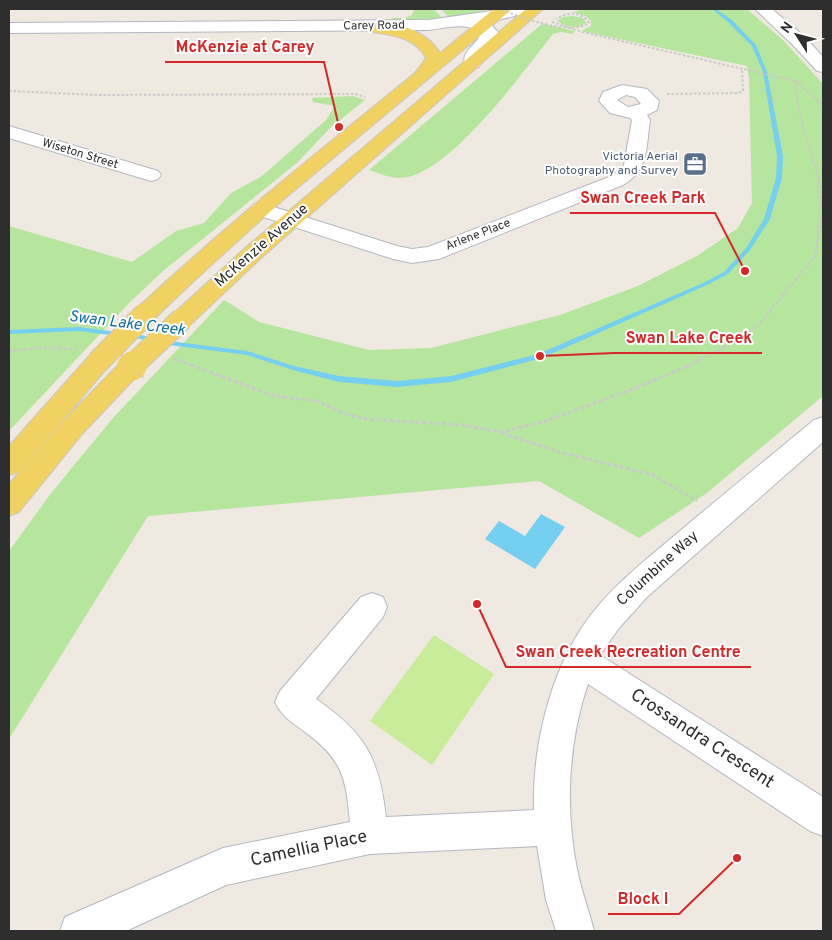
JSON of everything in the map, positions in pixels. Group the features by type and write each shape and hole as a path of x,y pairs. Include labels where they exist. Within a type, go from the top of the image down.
{"main road":[{"name":"McKenzie Avenue","path":"9,504 73,427 182,318 536,9"},
{"name":"McKenzie Avenue","path":"9,464 90,356 145,314 175,285 262,209 495,15"},
{"path":"374,26 412,34 430,48 435,58 422,76"}],"street":[{"path":"473,63 472,56 490,36 495,15 527,9"},
{"path":"763,9 799,41 823,67"},
{"name":"Carey Road","path":"10,29 428,25 495,15"},
{"name":"Arlene Place","path":"262,209 393,252 412,256 431,254 616,181 628,174 634,165 641,120 641,104"},
{"name":"Wiseton Street","path":"9,132 151,175"},
{"name":"Columbine Way","path":"576,931 560,874 554,828 552,781 556,736 566,698 581,661 597,630 622,600 716,517 823,427"},
{"path":"370,836 364,785 355,761 342,740 292,702 372,607"},
{"name":"Crossandra Crescent","path":"581,661 823,818"},
{"name":"Camellia Place","path":"78,931 121,914 223,867 370,836 554,828"}],"path":[{"path":"495,15 568,29 583,28 589,23 586,18 575,14 565,14 556,19"},
{"path":"552,22 582,32 796,81 823,105"},
{"path":"641,104 656,94 738,94 743,91 744,87 742,68"},
{"path":"501,432 546,421 638,387 702,360 742,338 762,321 806,270 815,256 822,213 820,180 796,93 796,81"},
{"path":"9,91 98,95 356,94"},
{"path":"9,350 66,348 90,356"},
{"path":"169,358 274,396 317,401 346,414 367,418 461,426 501,432 559,452 653,476 696,500 716,517"}],"green space":[{"path":"414,9 434,9 442,18 393,21 392,18 405,18 412,15"},
{"path":"441,9 491,9 449,18"},
{"path":"584,9 747,9 783,40 823,84 823,396 707,493 639,538 539,481 148,516 9,739 9,551 52,492 113,418 224,300 259,322 369,350 431,348 560,315 638,286 697,256 738,228 752,203 749,78 747,66 581,31 591,26 591,21 585,16 573,12"},
{"path":"563,17 583,18 586,23 571,27 557,21"},
{"path":"542,24 575,31 572,34 561,32 553,34 483,120 440,161 418,173 399,178 369,170"},
{"path":"353,96 365,100 330,128 298,162 163,271 131,301 9,431 9,226 132,262 176,231 204,223 231,193 262,176 326,120 335,106 313,102 312,98"},
{"path":"434,635 494,674 432,765 370,721"}],"water":[{"path":"541,514 565,527 535,569 485,539 499,521 525,536"}],"waterway":[{"name":"Swan Lake Creek","path":"9,332 79,329 141,337 161,342 247,353 293,368 339,379 397,384 451,379 540,356 705,284 726,273 748,249 767,219 779,178 780,156 765,72 754,45 730,21 714,9"}],"place":[{"name":"McKenzie at Carey","path":"339,127"},
{"name":"Victoria Aerial Photography and Survey","path":"695,164"},
{"name":"Swan Creek Park","path":"745,271"},
{"name":"Swan Lake Creek","path":"540,356"},
{"name":"Swan Creek Recreation Centre","path":"477,604"},
{"name":"Block I","path":"737,858"}]}
